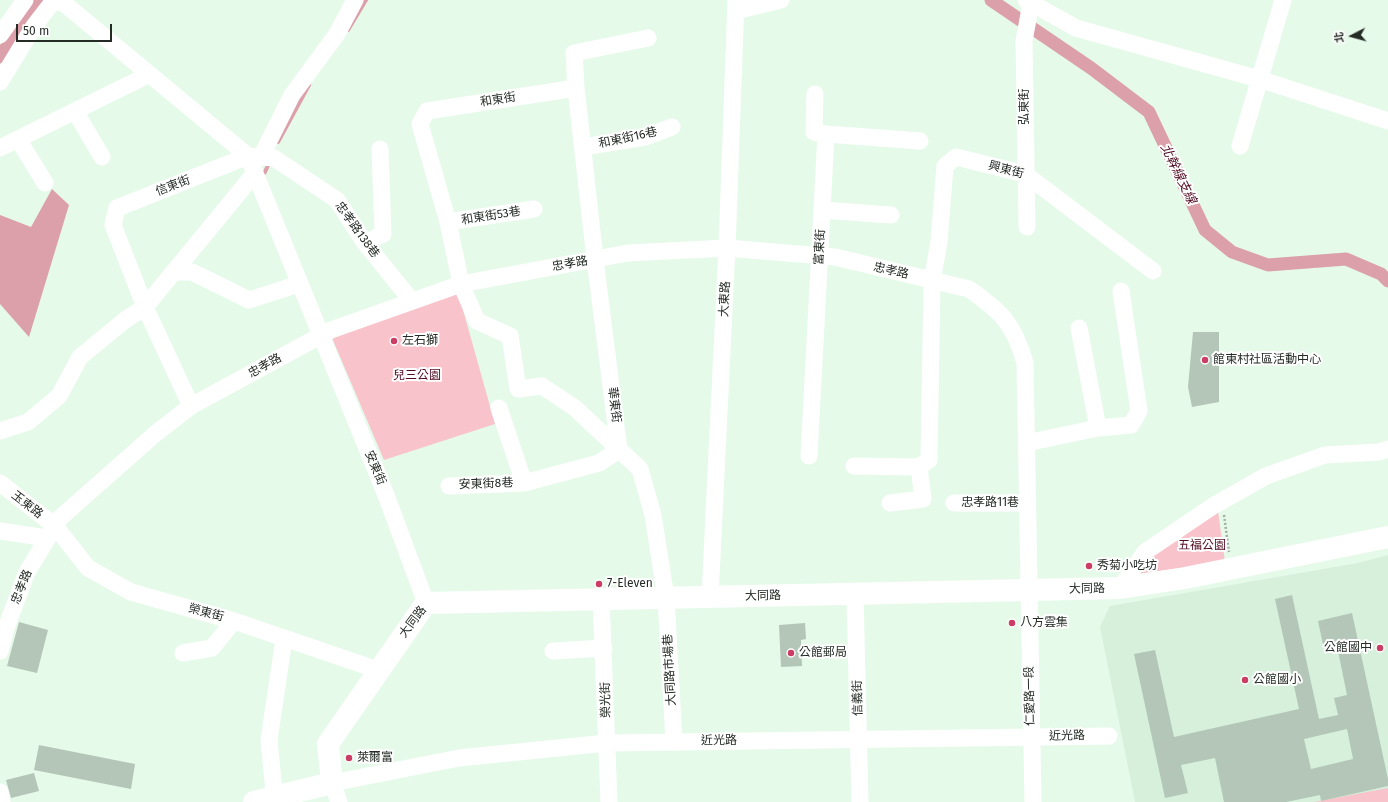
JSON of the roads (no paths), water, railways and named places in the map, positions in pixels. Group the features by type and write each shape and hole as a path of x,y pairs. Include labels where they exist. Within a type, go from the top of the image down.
{"main road":[{"name":"大同路","path":"336,793 328,744 426,603 855,595 1120,588 1232,568 1388,537"},
{"path":"268,801 336,793"}],"street":[{"path":"0,35 25,0"},
{"path":"0,82 34,26 51,4 62,0 148,75 255,162 299,284 320,335"},
{"path":"0,431 28,422 59,396 80,357 144,306 173,272 255,162 292,95 337,34 356,0"},
{"path":"736,5 781,0"},
{"path":"1240,146 1283,0"},
{"path":"1028,1 1076,28 1259,79 1388,121"},
{"name":"弘東街","path":"1027,227 1024,42 1028,1"},
{"name":"大東路","path":"710,597 727,248 736,5"},
{"path":"595,259 576,88 574,53 648,38"},
{"path":"0,148 148,75"},
{"name":"和東街","path":"576,88 427,111 420,124 448,222 462,284 476,321 510,336 518,389 542,386 575,408 620,450"},
{"path":"815,94 814,132 920,141"},
{"path":"75,111 102,157"},
{"name":"和東街16巷","path":"583,147 645,137 672,127"},
{"name":"富東街","path":"809,456 826,134"},
{"path":"18,139 45,183"},
{"path":"365,243 383,234 380,149"},
{"name":"興東街","path":"932,281 939,242 945,166 956,157 1026,174 1153,271"},
{"name":"忠孝路138巷","path":"255,162 274,158 336,200 365,243 411,300"},
{"name":"信東街","path":"191,406 144,306 113,226 117,208 255,162"},
{"name":"和東街53巷","path":"448,222 534,208"},
{"path":"822,210 891,215"},
{"name":"忠孝路","path":"0,651 4,622 27,572 60,518 155,434 191,406 320,335 411,300 462,284 628,253 727,248 835,258 969,289 988,302 1006,320 1019,340 1025,363 1028,590"},
{"name":"華東街","path":"595,259 620,450"},
{"path":"173,272 192,272 249,300 299,284"},
{"path":"854,466 919,467 929,460 932,281"},
{"path":"1026,443 1098,428 1131,425 1139,411 1121,291"},
{"path":"1079,328 1098,428"},
{"name":"安東街","path":"320,335 386,495 426,603"},
{"path":"499,408 524,482 599,463 620,450"},
{"path":"1120,588 1145,552 1222,500 1266,476 1325,455 1379,452 1388,449"},
{"name":"大同路市場巷","path":"620,450 640,469 653,515 666,598 674,741"},
{"path":"890,502 923,499 919,467"},
{"name":"安東街8巷","path":"449,486 524,482"},
{"name":"玉東路","path":"0,483 51,532"},
{"name":"忠孝路11巷","path":"954,503 1026,503"},
{"path":"0,532 51,532"},
{"name":"榮東街","path":"51,532 88,568 131,592 234,621 378,670"},
{"name":"仁愛路一段","path":"1028,590 1033,802"},
{"name":"信義街","path":"855,595 860,802"},
{"name":"榮光街","path":"601,599 609,802"},
{"path":"183,652 212,648 234,621"},
{"path":"268,801 269,740 284,639"},
{"path":"553,651 604,648"},
{"name":"近光路","path":"336,793 459,758 607,743 1109,736"},
{"path":"0,792 2,802"}],"waterway":[{"name":"北幹線支線","path":"0,57 35,3 40,0"},
{"path":"348,30 366,0"},
{"name":"北幹線支線","path":"991,0 1091,68 1149,112 1205,230 1232,252 1268,265 1346,259 1381,274 1388,281"},
{"path":"278,142 309,85"},
{"path":"260,177 265,172 269,163"}],"place":[{"name":"左石獅","path":"394,341"},
{"name":"館東村社區活動中心","path":"1205,360"},
{"name":"秀菊小吃坊","path":"1089,566"},
{"name":"7-Eleven","path":"599,584"},
{"name":"八方雲集","path":"1012,623"},
{"name":"公館國中","path":"1380,648"},
{"name":"公館郵局","path":"791,653"},
{"name":"公館國小","path":"1245,680"},
{"name":"萊爾富","path":"349,758"}],"park label":[{"name":"兒三公園","path":"417,376"},
{"name":"五福公園","path":"1202,546"}]}
